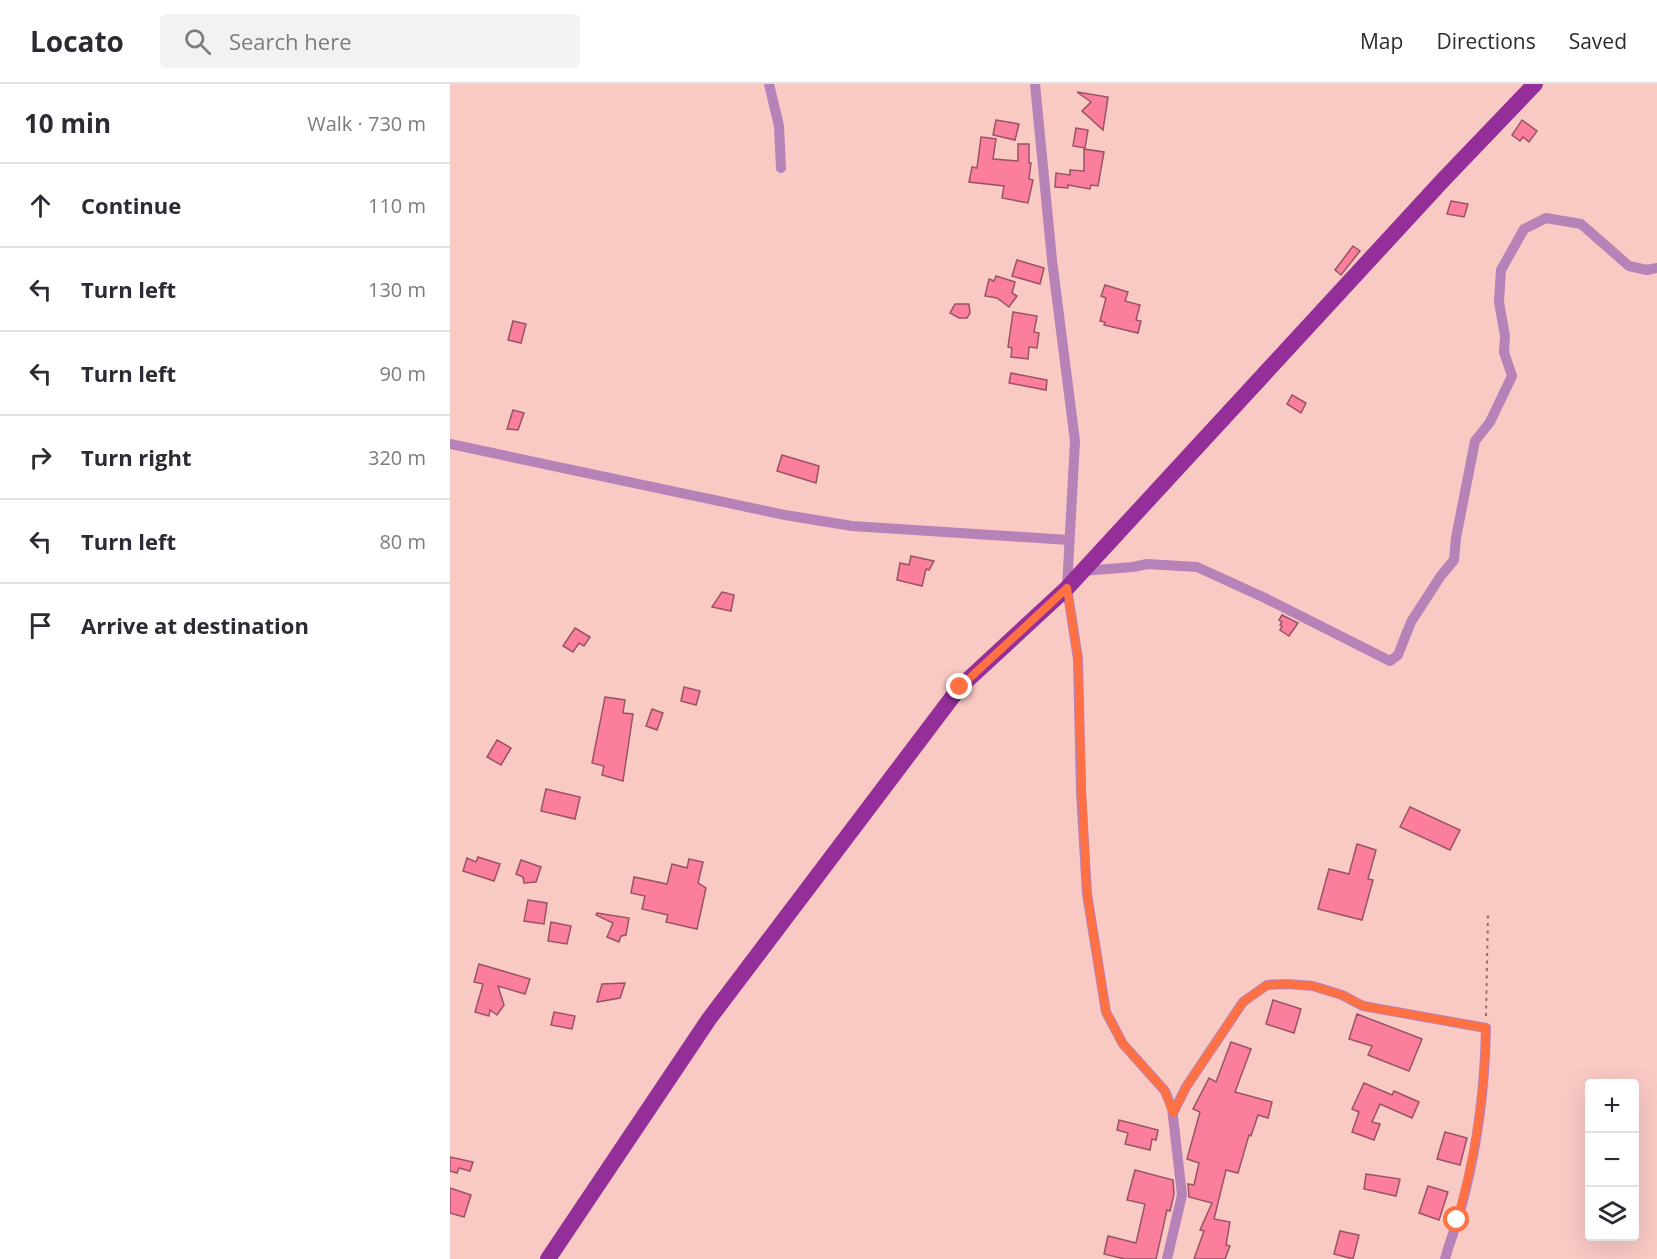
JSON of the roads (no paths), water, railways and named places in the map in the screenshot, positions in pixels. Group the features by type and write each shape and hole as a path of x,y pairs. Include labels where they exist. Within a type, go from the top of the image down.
{"main road":[{"path":"548,1259 709,1019 960,687 1067,588 1444,179 1535,84"}],"street":[{"path":"770,84 779,126 782,168"},
{"path":"1035,84 1052,260 1075,441 1067,588 1078,659 1087,894 1106,1012 1123,1044 1165,1091 1173,1113 1182,1195 1167,1259"},
{"path":"1082,571 1147,564 1197,567 1265,598 1390,661 1398,655 1411,622 1440,577 1454,560 1456,538 1475,441 1490,422 1512,376 1504,352 1505,336 1499,302 1501,270 1524,229 1546,218 1581,224 1629,266 1647,270 1657,268"},
{"path":"450,444 785,515 852,526 1070,540"},
{"path":"1173,1113 1186,1087 1243,1002 1267,985 1312,986 1342,995 1363,1006 1486,1028 1485,1072 1471,1162 1464,1197 1445,1259"}]}
